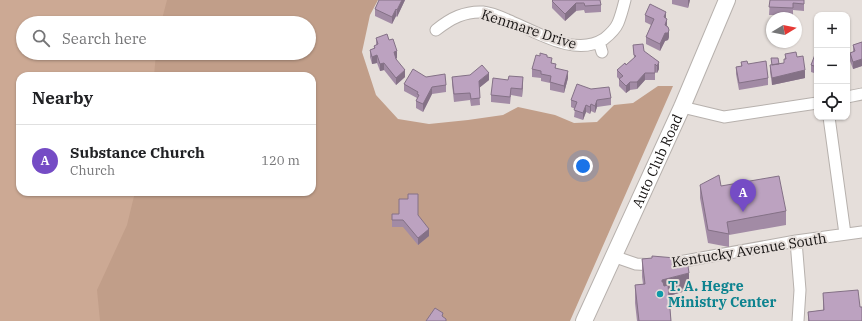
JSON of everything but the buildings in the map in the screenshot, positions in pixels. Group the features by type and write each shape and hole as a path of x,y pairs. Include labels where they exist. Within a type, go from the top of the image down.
{"street":[{"name":"Kenmare Drive","path":"436,30 447,21 459,15 472,12 486,12 573,46 601,47 618,25 625,0"},
{"name":"Auto Club Road","path":"584,321 682,107 727,0"},
{"path":"850,96 862,94"},
{"path":"682,107 724,117 814,103"},
{"path":"829,120 845,234"},
{"name":"Kentucky Avenue South","path":"613,256 636,264 658,265 796,241 862,232"},
{"path":"796,241 800,290 798,321"}],"shaded area":[{"path":"0,0 362,0 315,72 16,72 16,196 303,196 266,321 0,321"},
{"path":"167,0 378,0 370,15 362,52 376,95 398,119 429,124 503,115 518,107 555,115 574,123 597,122 614,105 633,103 658,86 673,86 570,321 100,321 97,290 127,225 134,196 316,196 316,72 154,72 155,60 316,60 316,16 163,16"}],"place":[{"name":"Substance Church","path":"743,212"},
{"name":"T. A. Hegre Ministry Center","path":"660,294"}]}
